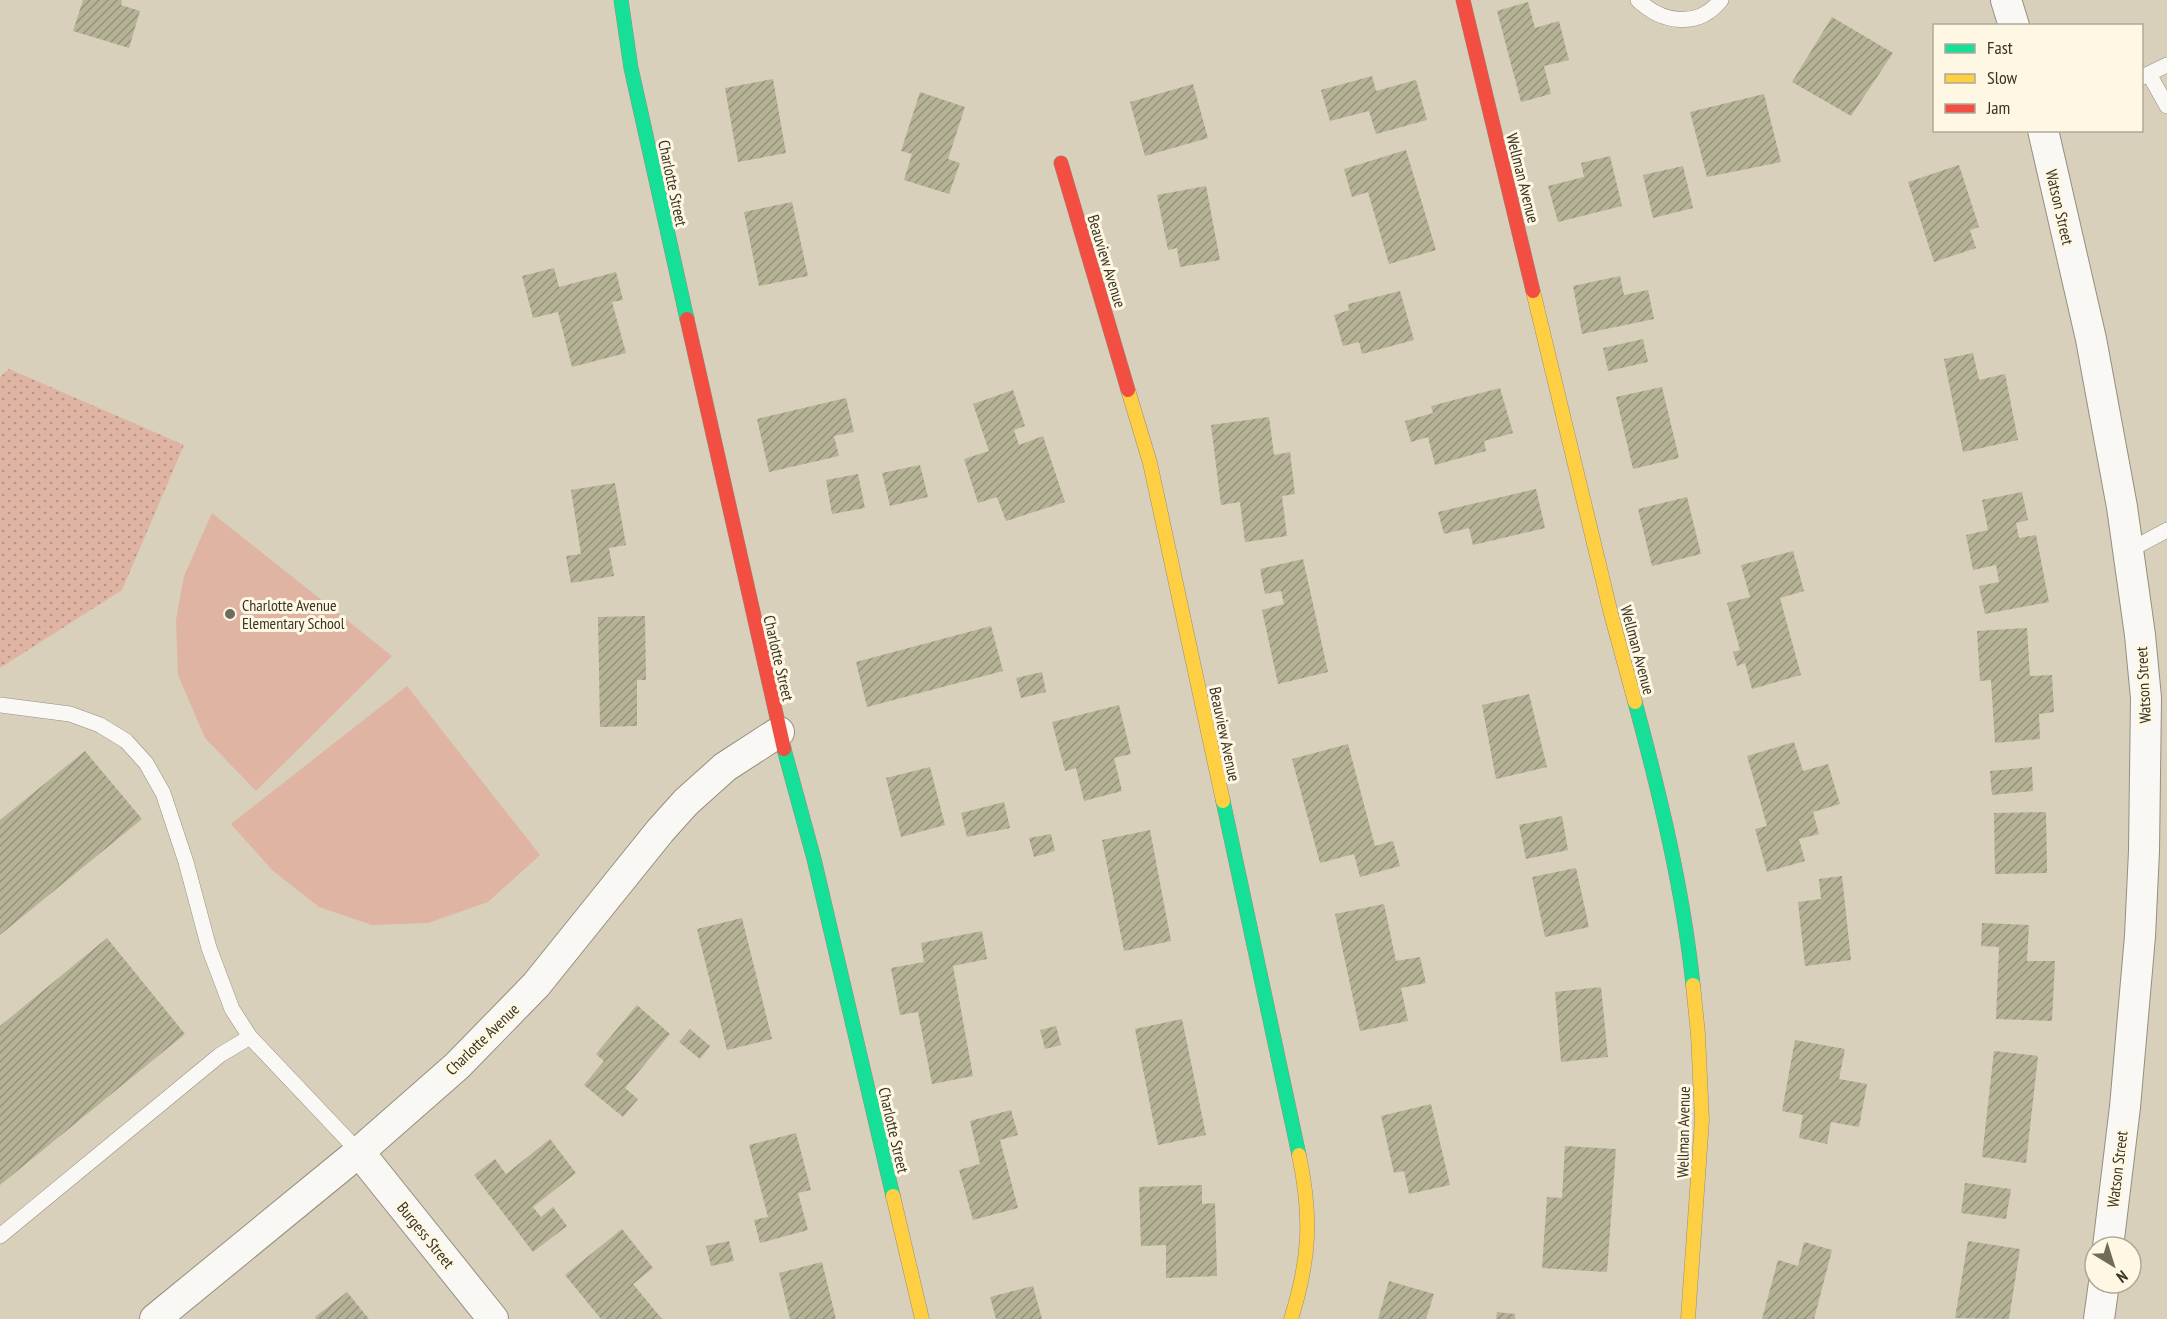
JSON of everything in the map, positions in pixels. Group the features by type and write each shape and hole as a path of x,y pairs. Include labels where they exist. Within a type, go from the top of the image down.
{"street":[{"name":"Charlotte Street","path":"621,0 631,68 779,732 814,859 922,1319"},
{"name":"Wellman Avenue","path":"1463,0 1608,603 1656,780 1675,864 1689,948 1697,1023 1702,1120 1688,1319"},
{"path":"2006,0 2013,24"},
{"name":"Watson Street","path":"2043,132 2091,339 2128,551 2154,635 2146,698 2144,851 2140,936 2125,1107 2109,1235"},
{"name":"Beauview Avenue","path":"1060,163 1150,463 1300,1162 1306,1205 1308,1249 1300,1292 1291,1319"},
{"name":"Charlotte Avenue","path":"156,1319 359,1152 457,1066 536,985 660,831 704,784 725,767 779,732"},
{"name":"Burgess Street","path":"359,1152 493,1319"},
{"path":"2100,1319 2103,1295"}],"lane":[{"path":"1638,0 1650,11 1666,18 1683,20 1700,16 1716,7 1721,0"},
{"path":"2167,65 2145,76 2167,106"},
{"path":"2128,551 2167,530"},
{"path":"0,705 70,714 100,725 126,741 146,763 164,793 186,862 209,948 232,1009 250,1037 359,1152"},
{"path":"0,1236 220,1055 250,1037"}],"shaded area":[{"path":"9,369 184,445 122,590 0,668 0,377"},
{"path":"212,513 392,656 256,791 205,738 178,675 176,620 184,576"},
{"path":"407,686 540,855 488,902 428,923 372,925 319,907 272,870 231,824"}],"building":[{"path":"83,0 122,0 121,5 140,11 129,48 73,31"},
{"path":"1528,2 1535,28 1559,21 1569,60 1544,66 1551,94 1521,102 1497,11"},
{"path":"1832,17 1893,53 1851,116 1792,82"},
{"path":"1372,76 1376,91 1416,80 1427,120 1376,134 1369,111 1330,121 1321,90"},
{"path":"773,79 786,153 738,162 725,88"},
{"path":"1193,84 1208,138 1145,156 1130,102"},
{"path":"920,92 965,107 948,159 960,163 949,194 904,180 912,154 901,151"},
{"path":"1764,94 1781,162 1707,177 1690,112"},
{"path":"1406,150 1436,250 1389,264 1368,192 1352,197 1344,169"},
{"path":"1610,156 1622,206 1558,222 1548,186 1584,177 1581,163"},
{"path":"1959,165 1979,227 1970,230 1976,248 1934,262 1908,182"},
{"path":"1683,166 1693,208 1653,218 1643,175"},
{"path":"1206,186 1220,260 1180,267 1177,248 1168,250 1157,195"},
{"path":"792,202 808,276 759,286 744,212"},
{"path":"554,268 559,287 616,272 623,300 612,302 626,353 572,367 558,312 533,318 522,276"},
{"path":"1620,276 1624,295 1648,290 1654,319 1582,334 1573,286"},
{"path":"1400,291 1414,340 1362,354 1359,342 1343,346 1334,315 1349,310 1348,304"},
{"path":"1643,339 1648,362 1608,371 1603,348"},
{"path":"1973,353 1979,380 2005,374 2018,440 1963,452 1944,359"},
{"path":"1662,387 1679,458 1633,469 1616,397"},
{"path":"1500,388 1513,433 1484,441 1486,451 1435,465 1428,437 1411,442 1405,421 1433,413 1431,406"},
{"path":"1013,390 1025,426 1014,430 1019,445 1043,436 1065,502 1006,521 997,497 978,503 964,459 989,451 973,404"},
{"path":"846,398 854,432 834,436 839,456 769,472 757,419"},
{"path":"1269,417 1274,455 1290,452 1295,494 1282,496 1287,536 1245,542 1240,502 1221,505 1211,425"},
{"path":"920,465 928,497 890,506 882,473"},
{"path":"858,474 865,508 832,514 826,480"},
{"path":"615,483 626,545 609,548 614,576 571,583 566,556 581,554 571,490"},
{"path":"1536,489 1545,528 1473,545 1469,528 1444,534 1438,512"},
{"path":"2022,492 2028,520 2016,523 2019,538 2036,535 2049,602 1985,614 1979,586 1999,582 1996,565 1973,570 1966,535 1988,530 1982,500"},
{"path":"1687,497 1701,554 1652,566 1638,509"},
{"path":"1793,551 1804,591 1780,598 1801,675 1752,689 1745,663 1737,666 1733,652 1740,650 1727,603 1750,597 1741,565"},
{"path":"1303,559 1328,672 1278,684 1262,610 1284,604 1281,591 1265,594 1260,569"},
{"path":"645,616 646,680 637,680 637,726 600,727 598,617"},
{"path":"991,626 1003,671 867,707 856,662"},
{"path":"2027,628 2030,676 2052,675 2054,712 2039,714 2040,739 1995,743 1991,680 1980,681 1977,631"},
{"path":"1042,672 1046,692 1021,698 1016,678"},
{"path":"1529,694 1547,767 1496,779 1482,705"},
{"path":"1119,705 1131,754 1114,758 1122,791 1084,801 1076,768 1065,771 1052,722"},
{"path":"1794,742 1803,771 1828,764 1840,804 1813,812 1819,834 1799,839 1805,861 1767,872 1755,829 1767,826 1747,756"},
{"path":"1348,744 1375,846 1393,841 1400,866 1360,877 1354,854 1320,863 1292,759"},
{"path":"85,751 142,819 0,935 0,820"},
{"path":"930,767 945,825 901,837 886,778"},
{"path":"2032,767 2033,791 1992,795 1990,771"},
{"path":"1004,802 1010,828 967,837 961,813"},
{"path":"2046,812 2047,873 1995,874 1994,813"},
{"path":"1562,816 1568,850 1526,859 1519,825"},
{"path":"1150,830 1171,941 1124,951 1102,840"},
{"path":"1051,834 1055,851 1034,857 1029,838"},
{"path":"1576,868 1589,927 1545,937 1532,877"},
{"path":"1842,876 1851,960 1805,966 1798,902 1821,899 1819,879"},
{"path":"1384,904 1396,961 1420,957 1426,983 1401,988 1408,1021 1360,1031 1335,914"},
{"path":"742,918 772,1039 727,1050 697,929"},
{"path":"1982,923 2029,925 2027,961 2055,961 2052,1021 1996,1019 1999,947 1981,946"},
{"path":"982,931 987,959 953,966 973,1076 932,1084 918,1012 900,1015 891,968 924,962 921,943"},
{"path":"107,938 185,1034 0,1185 0,1026"},
{"path":"1601,987 1608,1057 1561,1062 1555,992"},
{"path":"637,1005 670,1034 625,1088 638,1099 623,1117 584,1085 604,1061 596,1054"},
{"path":"1182,1019 1206,1135 1158,1145 1135,1029"},
{"path":"1056,1026 1061,1045 1045,1049 1040,1030"},
{"path":"690,1029 710,1046 700,1059 679,1042"},
{"path":"1795,1040 1845,1049 1839,1079 1867,1084 1859,1127 1831,1122 1827,1144 1799,1138 1803,1115 1782,1111"},
{"path":"1994,1051 2038,1056 2026,1163 1982,1157"},
{"path":"1431,1104 1450,1185 1409,1194 1404,1171 1394,1173 1381,1116"},
{"path":"1011,1110 1018,1135 1000,1140 1018,1208 973,1220 959,1170 980,1164 970,1121"},
{"path":"796,1133 811,1190 798,1193 808,1230 760,1243 754,1220 768,1217 749,1145"},
{"path":"550,1139 576,1173 533,1207 541,1217 553,1207 567,1226 533,1252 474,1175 495,1159 506,1174"},
{"path":"1565,1146 1616,1149 1607,1272 1542,1268 1547,1197 1562,1198"},
{"path":"1965,1183 2011,1189 2006,1219 1961,1213"},
{"path":"1202,1185 1202,1204 1215,1203 1217,1276 1166,1278 1166,1245 1141,1246 1139,1187"},
{"path":"622,1229 653,1268 633,1284 662,1319 601,1319 565,1275"},
{"path":"729,1241 734,1261 711,1266 706,1246"},
{"path":"1968,1241 2020,1249 2009,1319 1955,1318"},
{"path":"1804,1242 1832,1250 1814,1319 1762,1319 1778,1260 1798,1266"},
{"path":"822,1262 836,1319 790,1319 779,1273"},
{"path":"1389,1281 1434,1294 1426,1319 1378,1319"},
{"path":"1033,1286 1042,1319 996,1319 990,1297"},
{"path":"347,1292 369,1319 316,1319 315,1317"},
{"path":"1497,1312 1515,1314 1515,1319 1496,1319"}],"traffic: fast":[{"path":"621,0 631,68 687,319"},
{"path":"1635,702 1670,842 1693,985"},
{"path":"784,749 814,859 893,1196"},
{"path":"1223,801 1299,1155"}],"traffic: slow":[{"path":"1533,291 1611,614 1635,702"},
{"path":"1128,390 1150,463 1223,801"},
{"path":"1688,1319 1702,1120 1693,985"},
{"path":"1291,1319 1302,1277 1307,1238 1306,1198 1299,1155"},
{"path":"893,1196 922,1319"}],"traffic: jam":[{"path":"1463,0 1533,291"},
{"path":"1061,163 1128,390"},
{"path":"687,319 784,749"}],"place":[{"name":"Charlotte Avenue Elementary School","path":"230,614"}]}
